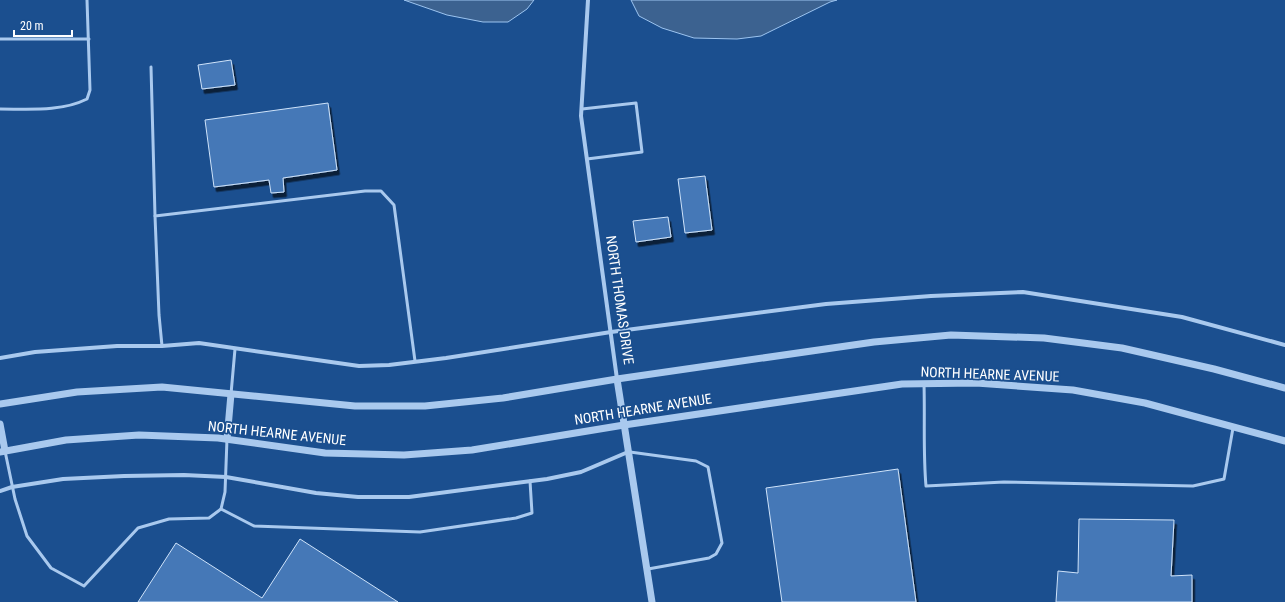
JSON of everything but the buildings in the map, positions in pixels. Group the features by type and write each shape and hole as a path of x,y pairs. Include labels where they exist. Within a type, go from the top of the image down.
{"street":[{"name":"NORTH THOMAS DRIVE","path":"588,0 582,116 617,379 652,602"},
{"path":"0,358 35,352 117,346 162,346 199,343 359,366 446,358 611,332 826,304 931,296 1023,292 1182,317 1285,345"},
{"path":"0,404 77,392 162,387 355,406 425,406 503,398 617,379 874,342 951,335 1044,338 1122,348 1214,369 1285,388"},
{"name":"NORTH HEARNE AVENUE","path":"2,452 66,440 139,436 227,439 325,453 404,455 472,450 624,425 902,384 976,383 1072,390 1145,403 1285,441"},
{"path":"227,439 231,394"},
{"path":"0,424 2,452"},
{"path":"0,491 12,487 63,479 184,475 226,477 316,493 409,497 530,481 581,472 628,452"}],"lane":[{"path":"0,109 37,109 66,106 80,103 88,99 90,90 87,0"},
{"path":"0,39 89,39"},
{"path":"151,67 159,315 162,346"},
{"path":"582,109 636,103 642,152 587,159"},
{"path":"156,216 365,190 380,191 394,205 415,361"},
{"path":"231,394 235,349"},
{"path":"924,384 924,466 926,486 1004,482 1193,486 1224,478 1233,427"},
{"path":"2,452 27,536 51,568 84,586 138,528 169,519 209,518 221,509 225,492 227,439"},
{"path":"628,452 696,461 708,467 722,543 716,554 709,558 647,569"},
{"path":"221,509 254,526 420,532 516,518 532,513 530,481"}],"water":[{"path":"404,0 534,0 527,9 508,22 483,22 447,15"},
{"path":"631,0 837,0 761,36 737,39 694,38 662,28 639,16"}]}
